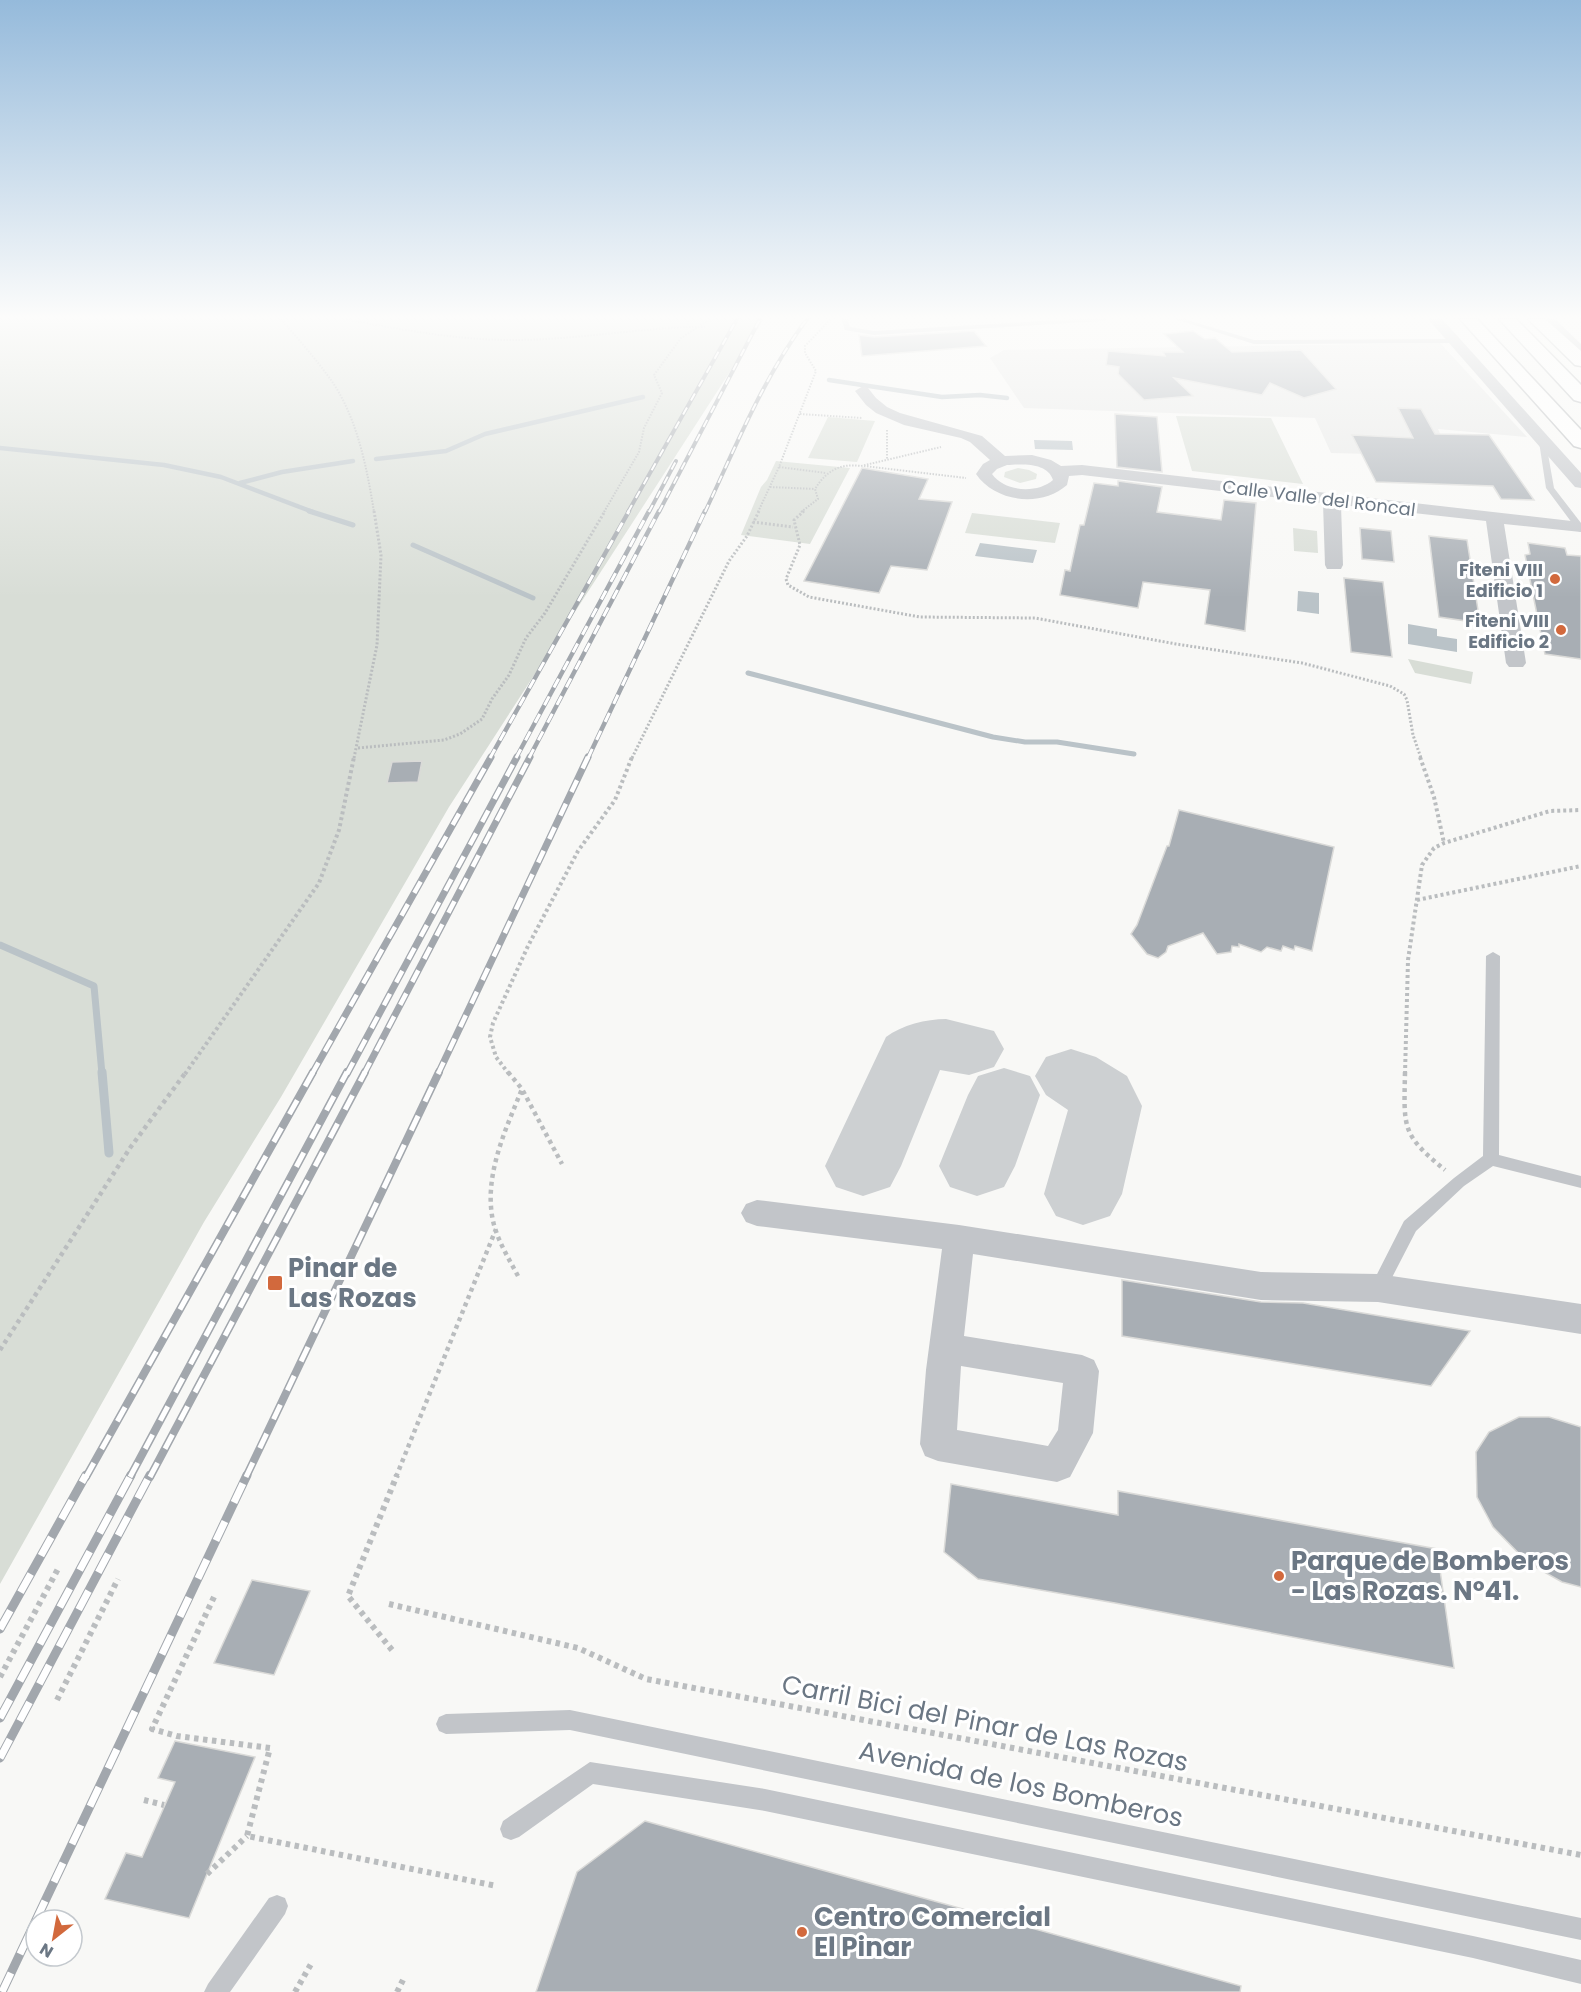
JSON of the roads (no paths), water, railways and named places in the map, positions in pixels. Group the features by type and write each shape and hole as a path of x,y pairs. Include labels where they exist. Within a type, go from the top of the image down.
{"highway":[{"path":"1549,412 1576,437"},
{"path":"1553,412 1576,437"}],"street":[{"path":"880,412 883,415 976,438 1001,461"},
{"path":"1519,412 1581,483"},
{"path":"1001,461 1034,461 1058,471 1061,481 1058,486 1034,493 1003,489 987,480 984,474 992,465 1001,461"},
{"name":"Calle Valle del Roncal","path":"1058,471 1082,470 1580,528"},
{"path":"1332,499 1334,565"},
{"path":"1494,518 1516,663"},
{"path":"757,1213 959,1238 1261,1286 1378,1288 1581,1319"},
{"path":"946,1348 1082,1371 1075,1433 1057,1465 938,1444 946,1348 959,1238"}],"lane":[{"path":"1541,436 1550,488 1580,528"},
{"path":"1491,1159 1493,956"},
{"path":"1491,1159 1581,1182"},
{"path":"1378,1288 1410,1226 1459,1182 1491,1159"},
{"name":"Avenida de los Bomberos","path":"446,1724 570,1720 1581,1929"},
{"path":"511,1829 590,1773 765,1800 1450,1942 1581,1972"},
{"path":"216,1992 277,1906"}],"waterway":[{"path":"376,459 446,451 485,434 579,412"},
{"path":"0,448 164,465 221,477 313,512"},
{"path":"240,483 282,472 353,461"},
{"path":"309,511 353,525"},
{"path":"413,545 533,598"},
{"path":"748,673 993,737 1025,742 1057,742 1134,754"},
{"path":"0,945 94,986 102,1074"},
{"path":"102,1072 109,1153"}],"railway":[{"path":"628,512 684,412"},
{"path":"659,512 711,412"},
{"path":"705,512 752,412"},
{"path":"649,512 676,461"},
{"path":"490,758 629,511"},
{"path":"516,758 649,511"},
{"path":"529,758 659,511"},
{"path":"588,758 705,511"},
{"path":"312,1074 491,757"},
{"path":"347,1074 517,757"},
{"path":"364,1074 530,757"},
{"path":"438,1074 588,757"},
{"path":"86,1477 313,1072"},
{"path":"130,1477 347,1072"},
{"path":"150,1477 365,1072"},
{"path":"246,1477 439,1072"},
{"path":"0,1629 86,1475"},
{"path":"0,1718 131,1475"},
{"path":"0,1758 150,1475"},
{"path":"2,1992 247,1475"}],"place":[{"name":"Fiteni VIII Edificio 1","path":"1555,579"},
{"name":"Fiteni VIII Edificio 2","path":"1561,630"},
{"name":"Pinar de Las Rozas","path":"275,1283"},
{"name":"Parque de Bomberos - Las Rozas. Nº41.","path":"1279,1576"},
{"name":"Centro Comercial El Pinar","path":"802,1932"}]}
